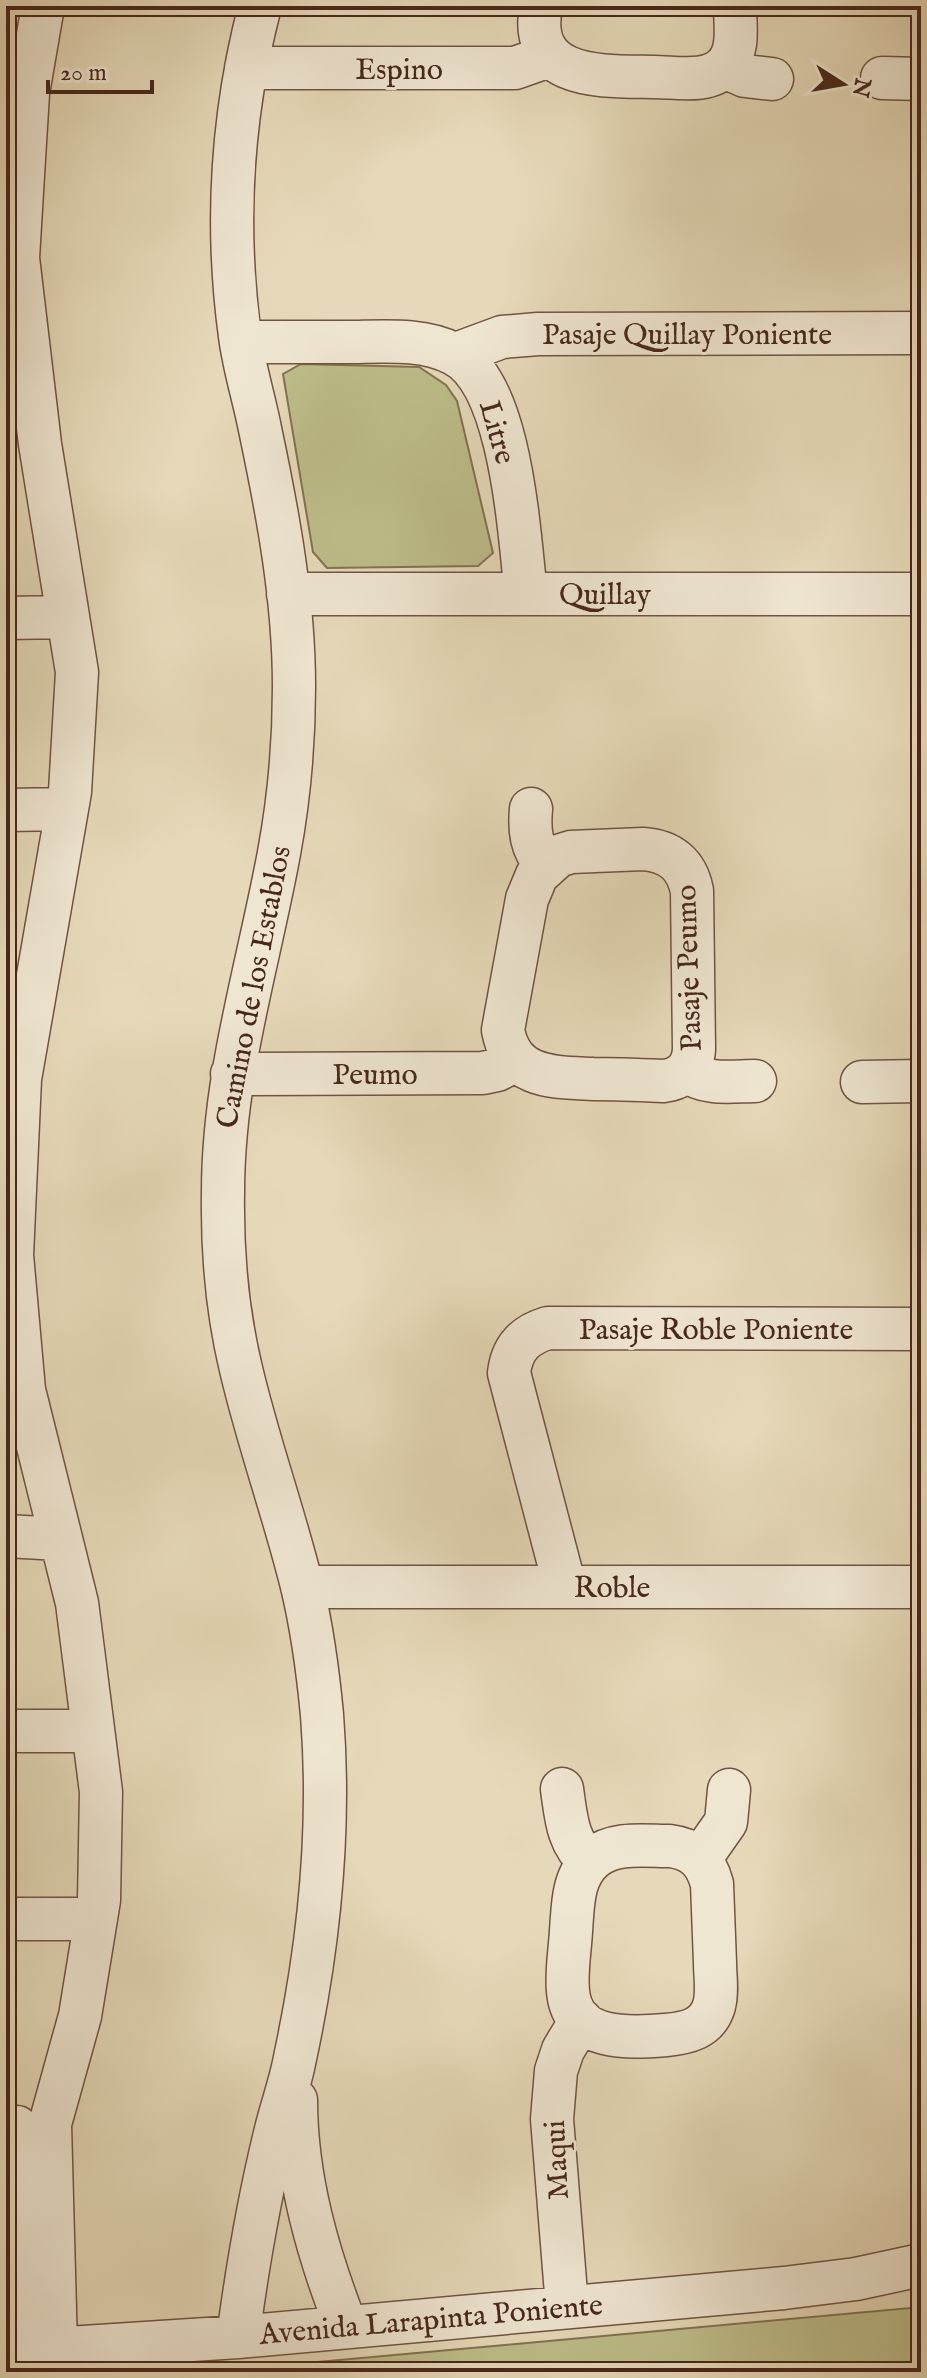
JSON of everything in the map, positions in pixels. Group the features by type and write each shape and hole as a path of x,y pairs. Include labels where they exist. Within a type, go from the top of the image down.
{"street":[{"path":"27,2350 24,2126 80,2016 99,1900 101,1792 77,1603 13,1346 12,1255 20,1079 17,1035 67,809 77,672 68,617 22,425 18,258 13,227 28,93 43,6"},
{"name":"Camino de los Establos","path":"238,2337 258,2206 295,2059 318,1915 325,1805 318,1677 302,1587 251,1407 229,1306 223,1248 225,1131 232,1074 280,848 288,787 294,687 288,594 273,489 241,342 234,279 234,166 246,68 260,6"},
{"path":"541,6 537,29 543,48 549,56 573,70 604,76 706,77 725,67 734,50 735,6"},
{"name":"Espino","path":"246,68 515,68 549,56"},
{"path":"725,67 745,76 772,79"},
{"name":"Pasaje Quillay Poniente","path":"456,354 478,344 520,335 921,333"},
{"path":"241,342 406,342 456,354"},
{"name":"Litre","path":"456,354 481,381 498,413 514,498 526,594"},
{"name":"Quillay","path":"288,594 921,594"},
{"path":"6,618 68,617"},
{"path":"6,810 67,809"},
{"path":"516,1060 506,1043 505,1018 527,899 531,886 546,865 535,851 532,841 531,809"},
{"name":"Pasaje Peumo","path":"516,1060 539,1074 564,1078 663,1081 672,1080 692,1064 692,891 684,869 666,853 643,849 571,852 546,865"},
{"name":"Peumo","path":"232,1074 469,1074 497,1070 516,1060"},
{"name":"Pasaje Peumo","path":"687,1071 711,1082 755,1081"},
{"path":"862,1082 921,1081"},
{"name":"Pasaje Roble Poniente","path":"565,1587 509,1373 511,1360 525,1338 548,1328 921,1329"},
{"path":"6,1536 60,1539"},
{"name":"Roble","path":"302,1587 921,1587"},
{"path":"6,1731 93,1731"},
{"path":"562,1789 570,1835 580,1854 590,1862"},
{"path":"700,1859 726,1822 729,1790"},
{"path":"630,1846 682,1847 700,1859 709,1870 712,1884 715,2000 708,2018 685,2033 628,2038 600,2033 581,2020 571,2005 567,1982 575,1886 579,1876 590,1862 605,1851 630,1846"},
{"path":"6,1919 95,1919"},
{"name":"Maqui","path":"567,2306 552,2119 556,2071 563,2050 581,2020"},
{"name":"Camino de los Establos","path":"295,2059 299,2158 308,2208 318,2248 346,2326"},
{"name":"Avenida Larapinta Poniente","path":"27,2350 238,2337 856,2279 921,2265"},
{"name":"Avenida Larapinta Poniente","path":"856,2279 921,2287"}],"green space":[{"path":"301,364 419,367 446,385 457,401 493,553 478,566 327,568 313,552 283,374"},
{"path":"921,2307 921,2372 208,2372"}]}
